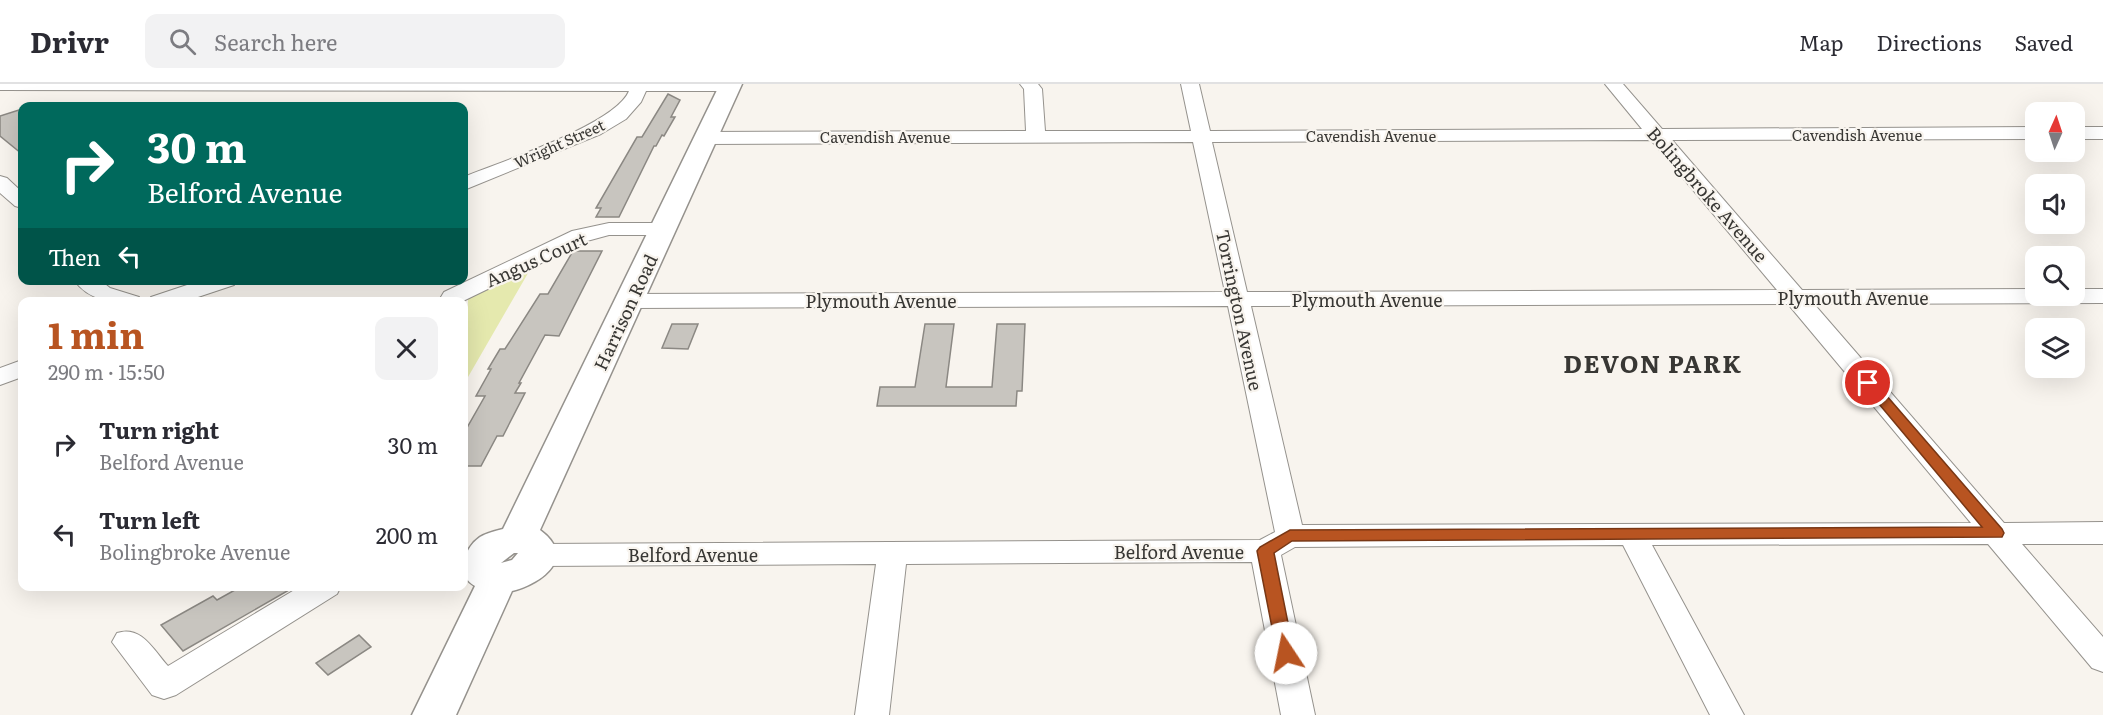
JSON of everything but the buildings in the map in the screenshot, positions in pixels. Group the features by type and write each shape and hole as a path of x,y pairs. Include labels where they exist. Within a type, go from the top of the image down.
{"street":[{"path":"1029,84 1033,89 1036,135"},
{"name":"Torrington Avenue","path":"1190,84 1238,299 1277,543 1298,715"},
{"name":"Bolingbroke Avenue","path":"1614,84 2103,659"},
{"path":"0,85 731,85"},
{"name":"Wright Street","path":"468,182 594,130 620,115 635,98 640,85"},
{"name":"Harrison Road","path":"527,547 630,301 731,85"},
{"path":"259,100 276,86"},
{"path":"2085,133 2103,133"},
{"name":"Cavendish Avenue","path":"706,138 1036,135 2025,134"},
{"path":"0,183 18,199"},
{"name":"Angus Court","path":"452,297 580,236 609,230 664,229"},
{"path":"175,297 212,285"},
{"path":"191,297 216,285"},
{"path":"98,292 114,297"},
{"name":"Plymouth Avenue","path":"630,301 2103,296"},
{"path":"0,378 18,370"},
{"name":"Belford Avenue","path":"527,547 891,553 1632,535 2103,533"},
{"path":"1632,535 1726,715"},
{"path":"434,715 482,564 497,544 527,547"},
{"path":"872,715 891,553"},
{"path":"128,642 164,685 318,591"}],"green space":[{"path":"531,268 468,377 468,307 468,299"}],"district":[{"name":"DEVON PARK","path":"1653,362"}],"route":[{"path":"1286,653 1265,551 1290,536 1996,533 1868,383"}]}
